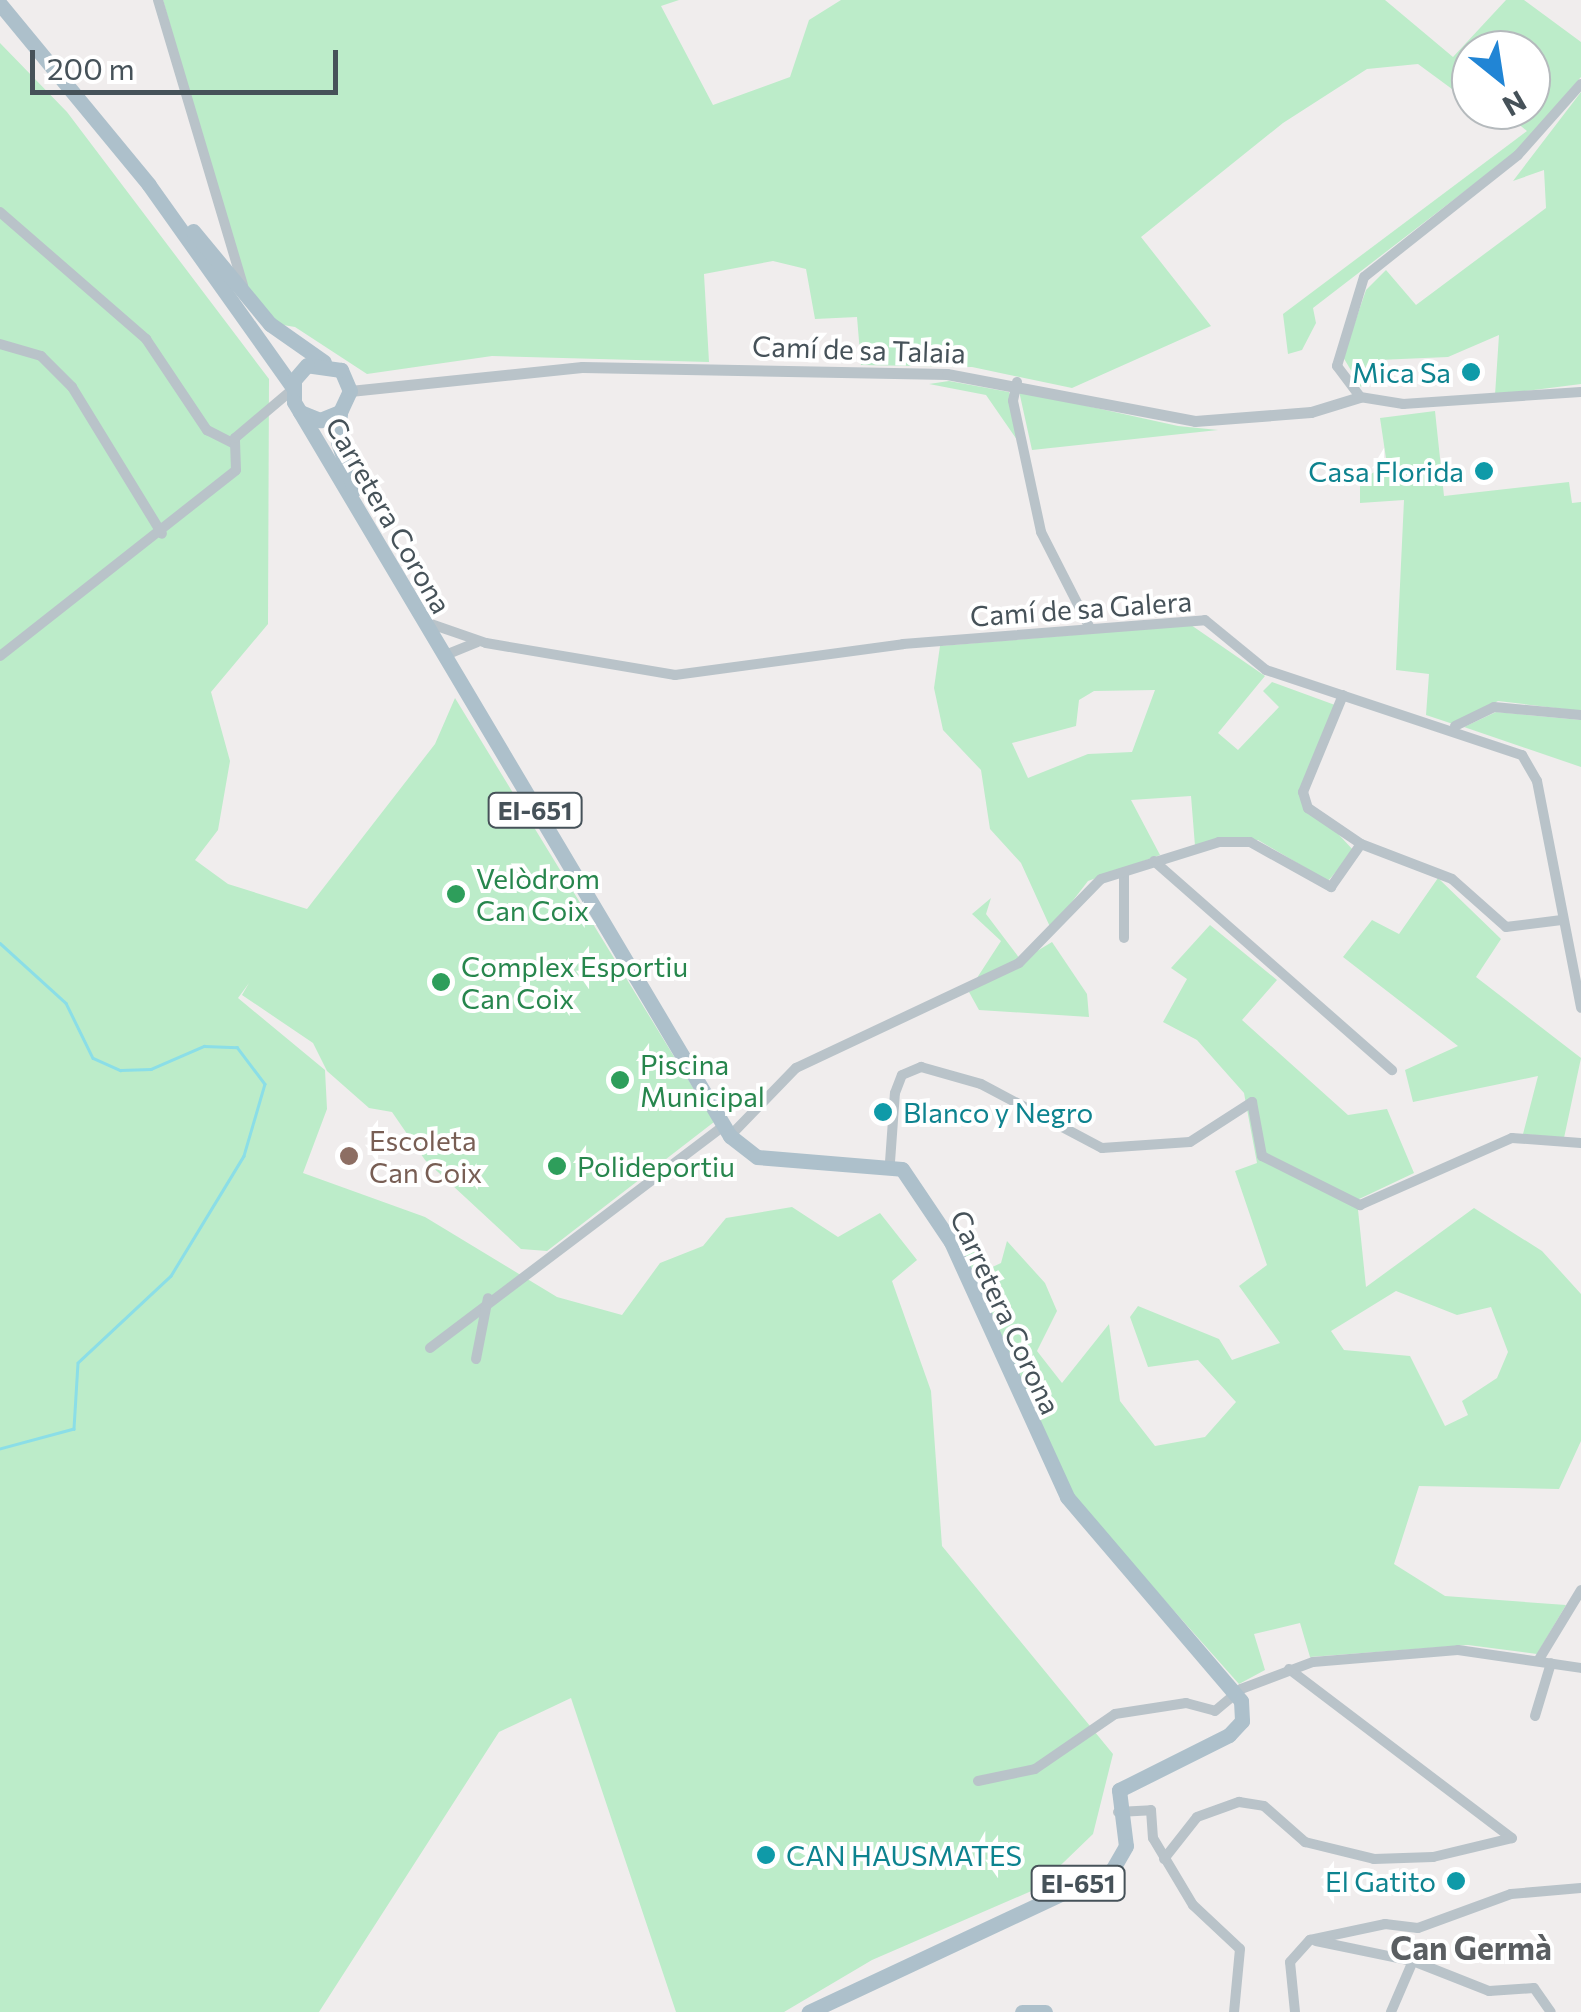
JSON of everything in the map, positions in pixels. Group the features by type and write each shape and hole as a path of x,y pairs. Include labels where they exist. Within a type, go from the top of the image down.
{"main road":[{"name":"EI-651","path":"0,4 149,185 248,296 293,345 341,370 350,391"},
{"name":"EI-651","path":"149,185 292,388 300,412"},
{"path":"292,388 306,365 326,362"},
{"path":"300,412 320,420 340,412 350,391"},
{"name":"Carretera Corona","path":"300,412 727,1131"},
{"name":"Carretera Corona","path":"340,412 346,474 440,650"},
{"path":"727,1131 757,1157 890,1162"},
{"name":"Carretera Corona","path":"890,1162 951,1242 1067,1496 1236,1692"},
{"path":"1117,1812 1127,1780 1238,1728 1236,1692"},
{"name":"EI-651","path":"809,2012 1112,1870 1126,1846 1117,1812"},
{"path":"1022,2012 1045,2012"}],"street":[{"path":"158,0 248,296"},
{"path":"1581,84 1518,155 1352,292 1337,366 1360,397 1438,405 1581,392"},
{"path":"0,212 146,339 199,420 234,443"},
{"path":"0,344 41,356 72,387 162,534"},
{"name":"Camí de sa Talaia","path":"350,391 582,367 1018,382 1195,420 1311,412 1360,397"},
{"path":"1018,382 1013,401 1041,532 1090,628"},
{"path":"234,443 292,388"},
{"path":"0,656 162,534 236,470 234,443"},
{"name":"Camí de sa Galera","path":"428,623 477,642 675,675 1090,628 1205,620 1266,670 1456,726 1522,755 1537,781 1581,1008"},
{"path":"440,650 458,635"},
{"path":"440,650 477,642"},
{"path":"1343,695 1302,792 1308,808 1362,844 1452,878 1506,927 1562,920"},
{"path":"1456,726 1494,707 1581,715"},
{"path":"430,1348 488,1297 727,1131 796,1068 1019,963 1101,879 1124,875 1154,861 1250,842 1331,886 1362,844"},
{"path":"1154,861 1392,1070"},
{"path":"1124,875 1124,938"},
{"path":"890,1162 894,1093 920,1066 981,1084 1102,1148 1190,1142 1252,1102 1262,1156 1360,1205 1512,1138 1581,1143"},
{"path":"476,1359 488,1297"},
{"path":"1538,1661 1581,1590"},
{"path":"978,1781 1036,1770 1116,1714 1186,1703 1215,1711 1236,1692 1288,1669 1458,1650 1581,1668"},
{"path":"1535,1716 1551,1663"},
{"path":"1164,1859 1197,1817 1239,1802 1264,1806 1305,1842 1374,1859 1434,1858 1512,1838 1288,1669"},
{"path":"1117,1812 1144,1804 1164,1859 1193,1905 1240,1949 1234,2012"},
{"path":"1296,2012 1290,1962 1310,1940 1384,1924 1418,1928 1511,1894 1581,1888"},
{"path":"1310,1940 1413,1961 1489,1991 1534,1988 1551,2012"},
{"path":"1391,2012 1413,1961"}],"green space":[{"path":"163,0 679,0 661,6 713,105 790,77 809,20 841,0 1385,0 1451,55 1451,88 1418,64 1367,69 1283,123 1141,237 1211,326 1072,388 972,367 861,365 857,317 815,319 806,269 773,261 704,274 709,362 492,356 367,374 295,327 271,323 245,291"},
{"path":"1506,0 1524,0 1581,42 1581,77 1551,112 1551,30 1478,30"},
{"path":"0,43 67,112 269,379 268,624 211,692 230,761 218,830 195,860 228,884 307,909 435,744 455,698 714,1122 547,1251 521,1249 425,1160 392,1112 369,1108 327,1071 313,1043 242,995 249,983 238,998 325,1070 327,1109 303,1173 425,1217 557,1297 622,1315 660,1263 703,1246 726,1218 792,1207 838,1237 880,1213 917,1260 892,1281 931,1391 942,1546 1113,1754 1093,1834 1036,1889 872,1960 784,2012 676,2012 571,1698 499,1732 319,2012 0,2012"},
{"path":"1581,92 1581,384 1495,395 1499,335 1448,357 1378,360 1361,387 1343,357 1366,290 1386,270 1416,305 1546,208 1544,170 1513,181"},
{"path":"1535,130 1517,151 1313,308 1316,323 1302,350 1288,354 1283,314 1527,131"},
{"path":"949,381 1009,392 1024,450 986,395 929,384"},
{"path":"1019,391 1178,426 1218,430 1032,450"},
{"path":"1435,411 1444,496 1569,482 1572,503 1581,502 1581,711 1498,701 1453,724 1426,715 1429,674 1396,670 1404,500 1360,503 1360,480 1387,465 1380,418"},
{"path":"1191,625 1265,676 1218,733 1238,750 1279,707 1263,691 1272,682 1335,705 1300,793 1354,851 1328,881 1258,840 1195,846 1191,796 1131,800 1160,855 1088,881 1051,929 1021,863 990,829 981,770 943,730 934,688 940,646","holes":["1155,690 1132,752 1088,754 1028,778 1012,743 1076,726 1079,700 1094,691"]},
{"path":"1496,712 1581,720 1581,767 1464,727"},
{"path":"1438,878 1501,939 1476,977 1581,1058 1564,1138 1523,1134 1538,1076 1413,1102 1405,1070 1458,1046 1343,957 1372,920 1399,934"},
{"path":"991,898 986,914 1020,959 975,981 1001,941 972,914"},
{"path":"1210,925 1277,980 1242,1020 1348,1115 1387,1109 1414,1173 1357,1200 1366,1287 1474,1208 1542,1251 1581,1294 1581,1441 1559,1489 1419,1486 1394,1564 1445,1596 1566,1605 1537,1654 1468,1645 1310,1657 1300,1623 1254,1634 1265,1670 1239,1684 1072,1496 964,1253 976,1248 986,1270 1001,1263 1007,1241 1045,1283 1057,1311 1037,1351 1062,1383 1109,1324 1120,1401 1155,1446 1205,1437 1236,1402 1198,1360 1148,1367 1130,1317 1138,1306 1219,1339 1232,1360 1280,1343 1239,1286 1267,1265 1235,1171 1257,1163 1244,1093 1197,1040 1163,1022 1187,979 1171,968","holes":["1396,1291 1457,1315 1491,1307 1508,1352 1497,1378 1462,1401 1468,1415 1445,1426 1410,1356 1344,1350 1331,1331"]},
{"path":"1052,942 1087,994 1089,1017 979,1010 969,992"}],"waterway":[{"path":"0,943 66,1003 93,1058 120,1070 151,1069 204,1046 237,1047 265,1084 244,1156 171,1276 78,1363 74,1429 0,1449"}],"place":[{"name":"Mica Sa","path":"1471,372"},
{"name":"Casa Florida","path":"1484,471"},
{"name":"Velòdrom Can Coix","path":"456,894"},
{"name":"Complex Esportiu Can Coix","path":"441,982"},
{"name":"Piscina Municipal","path":"620,1080"},
{"name":"Blanco y Negro","path":"883,1112"},
{"name":"Escoleta Can Coix","path":"349,1156"},
{"name":"Polideportiu","path":"557,1166"},
{"name":"CAN HAUSMATES","path":"766,1855"},
{"name":"El Gatito","path":"1456,1881"}],"district":[{"name":"Can Germà","path":"1471,1947"}]}
